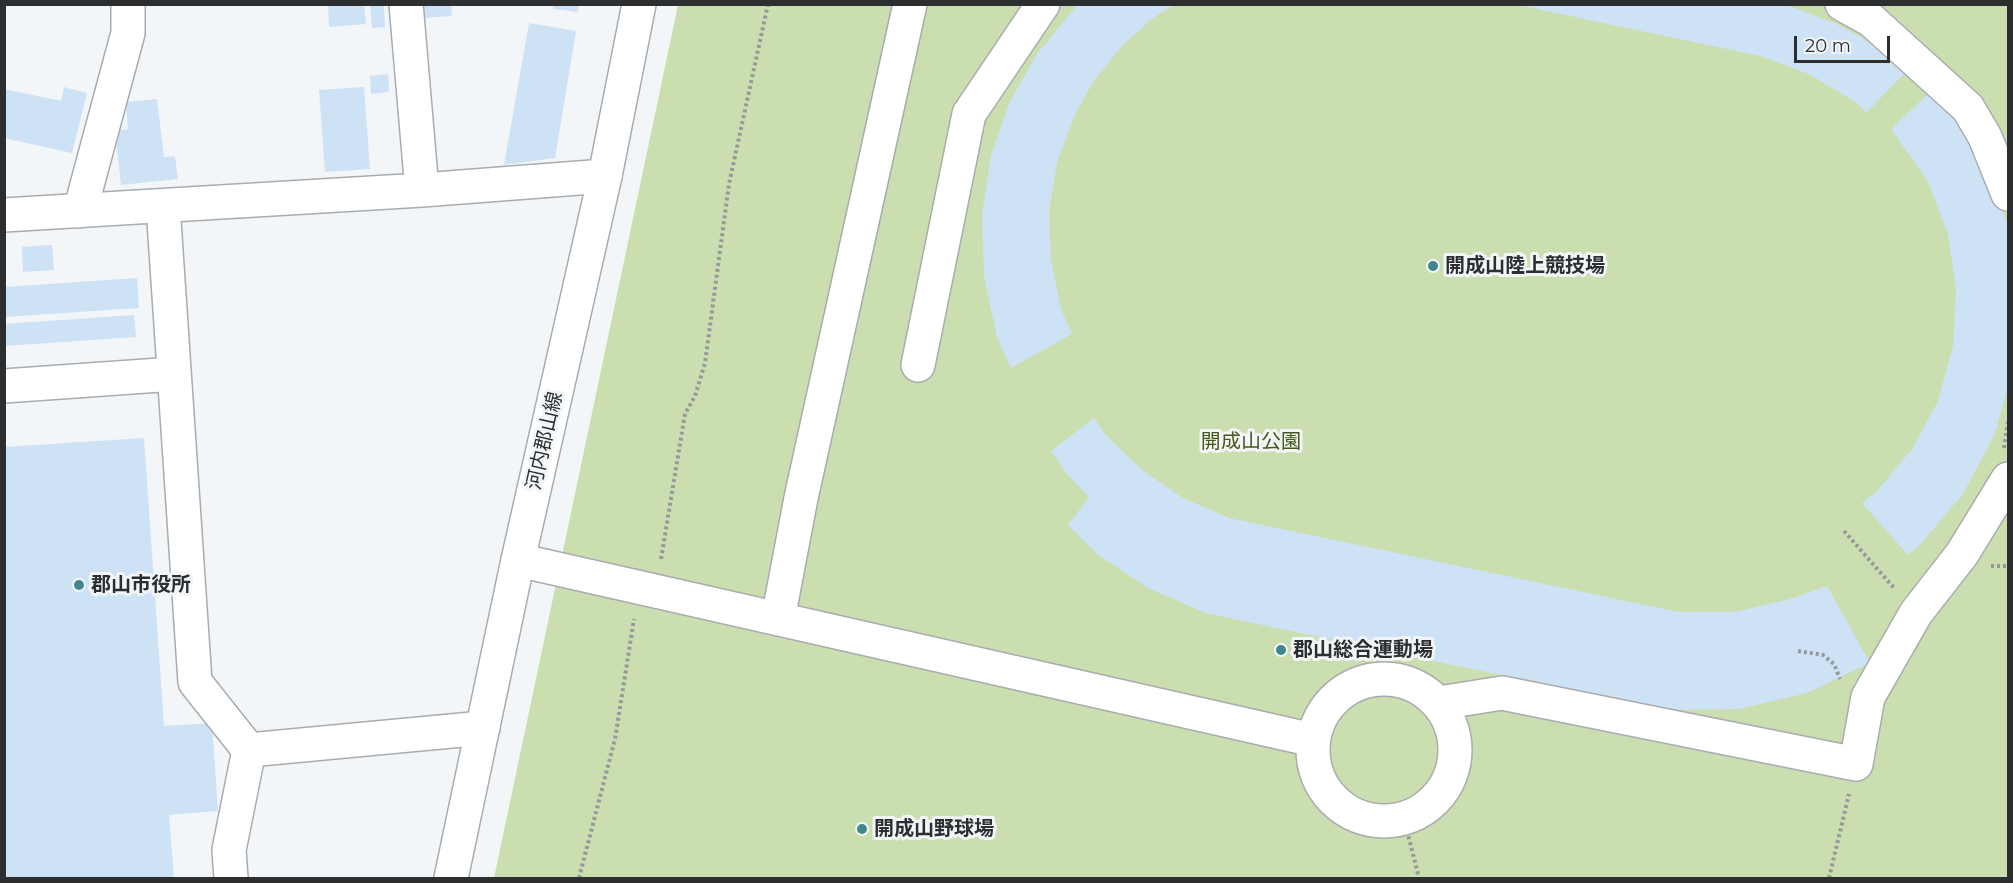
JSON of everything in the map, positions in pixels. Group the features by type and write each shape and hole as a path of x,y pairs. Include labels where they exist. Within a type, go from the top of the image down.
{"street":[{"path":"80,211 128,33 128,4"},
{"path":"406,4 422,190"},
{"name":"河内郡山線","path":"451,879 518,561 605,176 639,4"},
{"path":"778,619 801,498 910,4"},
{"path":"918,365 969,114 1043,4"},
{"path":"1842,4 1871,20 1968,108 1985,137 2008,194"},
{"path":"4,215 422,190 605,176"},
{"path":"162,206 195,682 249,750 229,850 231,879"},
{"path":"4,386 174,374"},
{"path":"1438,703 1502,693 1856,764 1868,697 1916,613 1962,554 2006,465"},
{"path":"518,561 1313,740"},
{"path":"1385,678 1406,682 1423,690 1438,703 1452,730 1455,761 1449,780 1438,798 1423,811 1404,819 1384,823 1364,819 1337,804 1319,780 1313,760 1313,740 1319,720 1330,703 1346,690 1364,681 1385,678"},
{"path":"249,750 483,728"}],"path":[{"path":"579,879 616,729 685,414 694,396 705,363 729,184 768,4"},
{"path":"2006,465 2008,422"},
{"path":"1844,531 1916,613"},
{"path":"1798,651 1823,655 1834,664 1844,688"},
{"path":"1829,879 1856,764"},
{"path":"1404,819 1419,879"}],"green space":[{"name":"開成山公園","path":"678,5 2008,5 2008,878 494,878"}],"building":[{"path":"364,4 366,24 329,27 328,5"},
{"path":"370,4 384,4 385,27 372,28"},
{"path":"422,4 451,4 452,16 423,18"},
{"path":"554,4 579,4 578,12 553,9"},
{"path":"1078,4 1175,4 1153,18 1122,46 1093,82 1073,119 1057,163 1049,211 1051,261 1061,309 1072,334 1011,368 997,337 984,277 982,215 991,155 1010,101 1037,54"},
{"path":"1513,4 1783,4 1835,23 1868,41 1906,72 1866,113 1857,103 1809,74 1760,56"},
{"path":"529,23 576,31 555,158 504,165"},
{"path":"388,74 389,92 371,94 370,76"},
{"path":"64,87 87,93 72,153 4,138 4,89 61,101"},
{"path":"364,87 370,169 325,172 319,90"},
{"path":"1932,90 1945,103 1982,160 2008,226 2008,385 1995,434 1963,494 1918,547 1908,555 1862,503 1876,492 1912,449 1938,401 1953,346 1956,290 1948,234 1928,182 1891,129"},
{"path":"157,99 164,157 175,156 178,179 121,185 115,131 128,129 126,102"},
{"path":"52,245 54,270 23,272 22,247"},
{"path":"137,278 139,308 4,317 4,287"},
{"path":"134,315 136,337 4,346 4,324"},
{"path":"1094,418 1107,436 1143,471 1183,498 1229,518 1679,612 1735,612 1790,599 1827,586 1870,663 1807,693 1739,709 1668,710 1205,613 1148,588 1097,554 1068,525 1089,497 1067,474 1051,451"},
{"name":"郡山市役所","path":"144,438 164,726 212,723 218,811 169,815 174,878 6,878 4,447"}],"place":[{"name":"開成山陸上競技場","path":"1433,266"},
{"name":"郡山市役所","path":"79,585"},
{"name":"郡山総合運動場","path":"1281,650"},
{"name":"開成山野球場","path":"862,829"}]}
